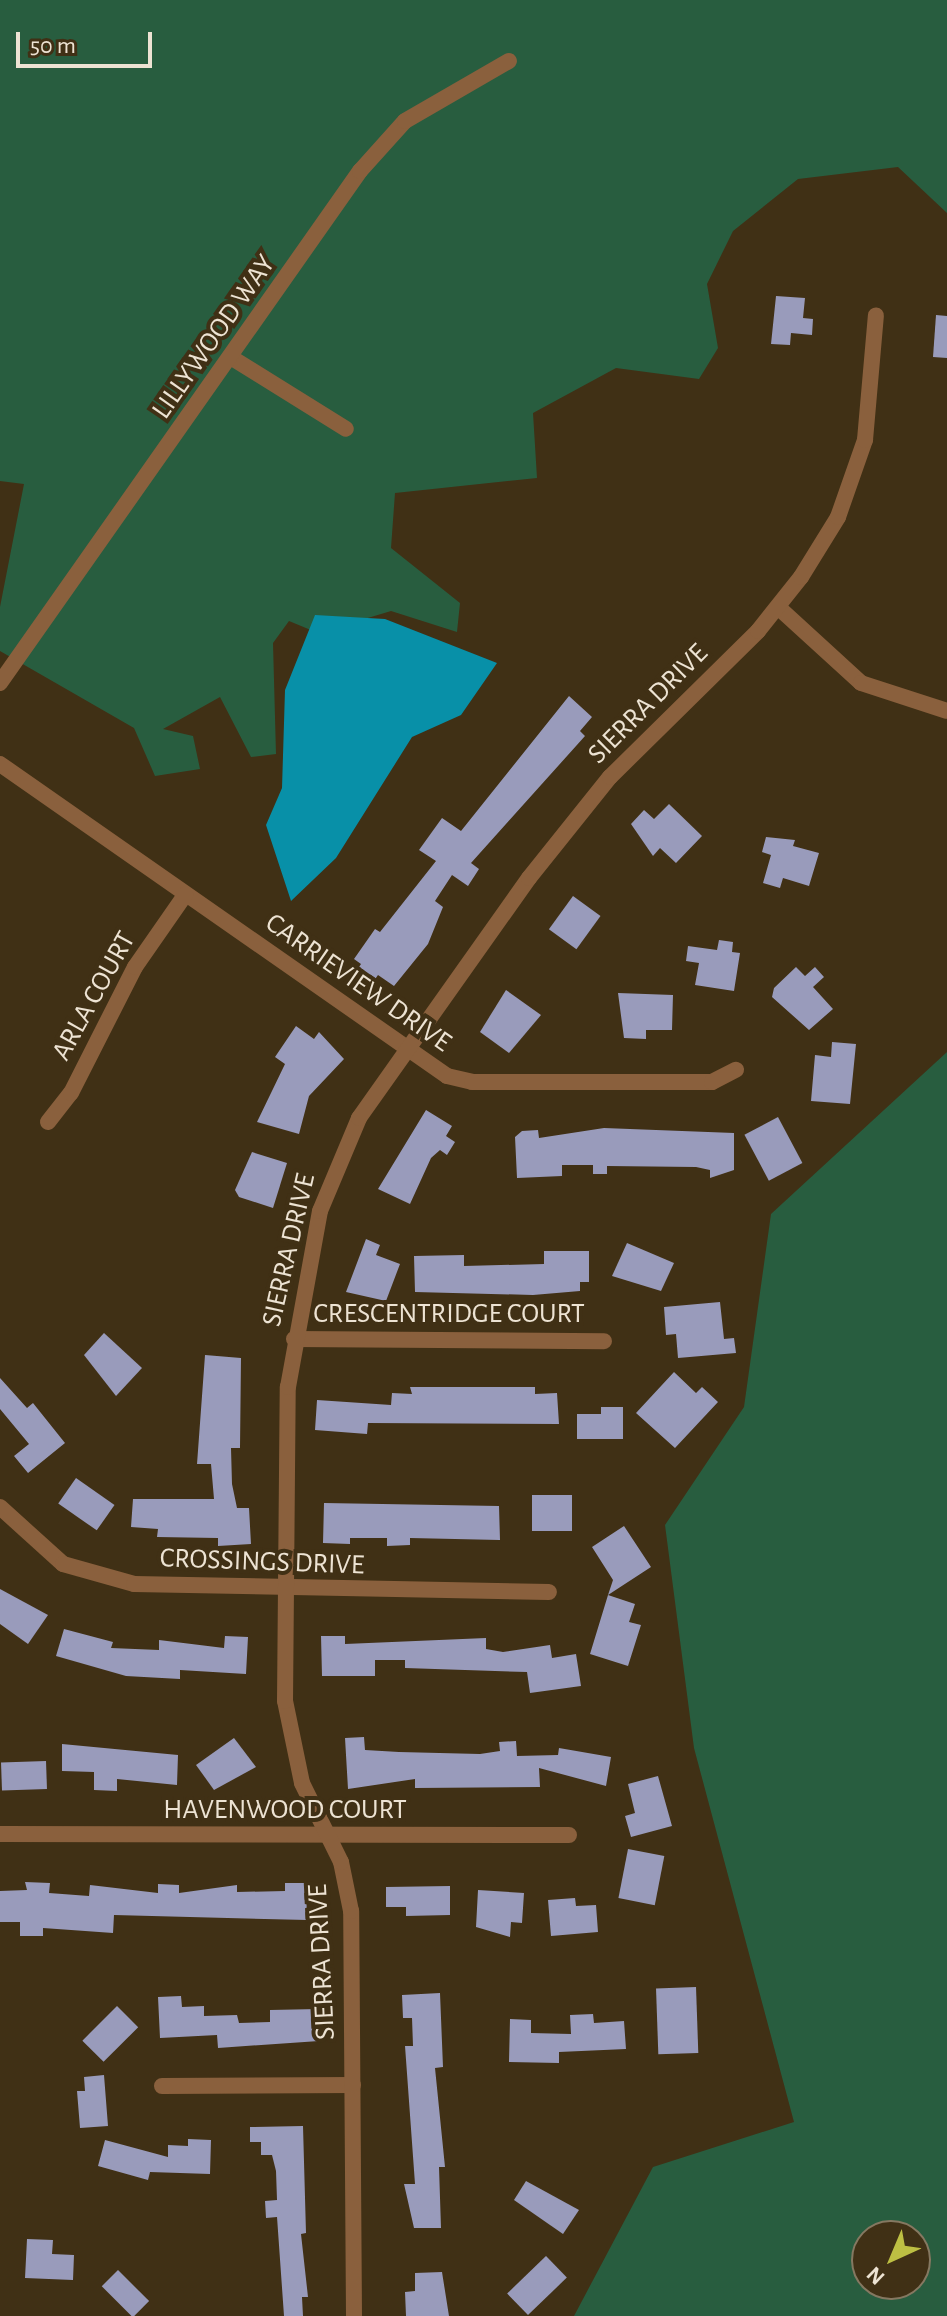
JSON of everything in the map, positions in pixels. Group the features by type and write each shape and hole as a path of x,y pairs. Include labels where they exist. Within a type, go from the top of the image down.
{"street":[{"name":"LILLYWOOD WAY","path":"0,683 232,358 360,171 405,121 509,61"},
{"name":"SIERRA DRIVE","path":"354,2316 351,1911 329,1838 302,1783 288,1737 286,1591 294,1339 335,1166 359,1118 582,811 779,608 838,517 865,440 876,315"},
{"path":"232,358 346,429"},
{"path":"779,608 861,683 947,711"},
{"name":"CARRIEVIEW DRIVE","path":"0,764 447,1076 472,1082 712,1082 736,1070"},
{"name":"ARLA COURT","path":"48,1122 71,1093 135,967 185,895"},
{"name":"CRESCENTRIDGE COURT","path":"294,1339 604,1341"},
{"name":"CROSSINGS DRIVE","path":"0,1507 63,1564 99,1579 286,1591 549,1592"},
{"name":"HAVENWOOD COURT","path":"0,1834 329,1838 569,1835"},
{"path":"162,2086 353,2085"}],"green space":[{"path":"0,0 947,0 947,213 898,167 798,179 733,231 707,284 718,348 699,379 616,368 533,413 537,478 395,493 391,548 460,603 457,632 391,611 318,633 289,621 273,643 276,754 251,757 220,697 163,729 193,736 200,769 155,776 134,728 0,651 0,607 24,484 0,481"},
{"path":"947,1052 947,2316 574,2316 653,2167 794,2122 694,1748 665,1525 744,1407 771,1214"}],"water":[{"path":"315,615 385,619 497,663 461,715 412,737 336,858 291,901 266,825 282,788 285,690"}],"building":[{"path":"776,296 805,298 803,318 813,319 812,335 791,333 790,345 771,344"},
{"path":"936,315 947,316 947,358 933,357"},
{"path":"569,696 592,717 580,731 585,736 471,863 479,869 468,886 452,875 435,901 443,907 428,944 394,986 378,975 371,985 355,973 361,964 354,959 375,929 380,932 436,861 419,850 442,818 461,831"},
{"path":"669,804 702,836 676,863 660,848 653,856 631,824 644,810 654,819"},
{"path":"766,837 795,840 793,846 819,853 809,886 783,878 780,888 763,883 771,855 762,852"},
{"path":"573,896 601,916 576,949 549,929"},
{"path":"719,940 733,942 732,952 740,953 734,991 695,985 699,963 686,961 688,946 717,950"},
{"path":"796,967 805,976 815,967 824,977 813,987 833,1009 809,1030 772,997 774,988"},
{"path":"506,990 541,1015 509,1053 480,1032"},
{"path":"618,993 673,995 672,1030 646,1030 646,1039 624,1038"},
{"path":"296,1026 314,1039 319,1032 344,1059 309,1096 299,1134 257,1122 285,1064 275,1057"},
{"path":"832,1042 856,1044 850,1104 811,1101 815,1055 831,1057"},
{"path":"426,1110 452,1126 446,1136 455,1142 447,1155 440,1150 431,1158 410,1204 378,1189"},
{"path":"778,1117 802,1163 769,1181 744,1135"},
{"path":"604,1128 734,1133 734,1170 710,1178 710,1170 696,1167 607,1166 607,1174 593,1174 593,1165 562,1165 562,1176 517,1178 515,1137 522,1131 538,1130 539,1138"},
{"path":"252,1152 287,1163 273,1208 239,1197 235,1190"},
{"path":"366,1239 380,1245 376,1255 400,1264 386,1301 346,1292"},
{"path":"627,1243 674,1263 661,1291 612,1276"},
{"path":"544,1251 589,1251 589,1282 580,1282 580,1291 533,1295 415,1292 414,1256 464,1255 464,1266 544,1264"},
{"path":"720,1302 724,1339 734,1338 736,1353 678,1358 676,1334 666,1335 664,1307"},
{"path":"104,1333 142,1368 116,1396 84,1355"},
{"path":"205,1355 241,1358 240,1448 231,1448 232,1484 237,1508 249,1508 251,1544 218,1546 218,1538 157,1537 158,1529 131,1527 133,1499 214,1499 211,1464 197,1464"},
{"path":"674,1372 696,1393 702,1387 718,1402 675,1448 636,1413"},
{"path":"0,1378 27,1408 33,1403 65,1443 28,1473 14,1456 29,1444 0,1409"},
{"path":"410,1387 535,1387 535,1394 557,1393 559,1424 368,1423 367,1434 315,1430 317,1400 391,1405 392,1393 412,1394"},
{"path":"601,1407 623,1407 623,1439 577,1439 577,1414 601,1414"},
{"path":"76,1478 115,1505 97,1530 58,1503"},
{"path":"532,1495 572,1495 572,1531 532,1531"},
{"path":"324,1503 499,1506 500,1540 410,1538 410,1545 387,1546 387,1538 350,1538 350,1544 323,1543"},
{"path":"624,1526 651,1567 608,1595 613,1580 592,1547"},
{"path":"0,1589 48,1615 28,1644 0,1624"},
{"path":"608,1595 635,1604 629,1622 641,1625 628,1666 590,1654"},
{"path":"64,1629 113,1642 111,1648 159,1650 159,1640 224,1648 225,1636 248,1637 246,1674 180,1670 180,1679 126,1676 56,1656"},
{"path":"321,1636 345,1636 345,1644 486,1638 486,1649 503,1652 550,1645 552,1658 576,1654 581,1686 530,1693 527,1672 405,1668 405,1660 375,1660 375,1676 322,1676"},
{"path":"364,1737 365,1750 480,1754 500,1751 499,1742 516,1741 517,1756 558,1755 559,1748 611,1757 606,1786 539,1768 540,1787 415,1788 415,1779 348,1789 345,1738"},
{"path":"234,1738 256,1767 214,1790 196,1765"},
{"path":"62,1744 178,1755 177,1785 117,1779 117,1791 94,1790 94,1772 62,1771"},
{"path":"46,1761 47,1789 2,1791 1,1763"},
{"path":"658,1776 672,1826 631,1837 625,1816 635,1813 628,1784"},
{"path":"628,1849 664,1856 655,1905 618,1898"},
{"path":"25,1882 50,1883 49,1893 89,1896 90,1885 158,1893 158,1884 179,1885 179,1893 237,1885 237,1892 285,1891 285,1883 306,1883 307,1920 114,1915 113,1933 43,1928 43,1936 20,1936 20,1922 0,1922 0,1891 27,1890"},
{"path":"450,1886 450,1915 406,1916 406,1907 386,1907 386,1887"},
{"path":"478,1890 524,1893 522,1923 511,1922 510,1937 476,1927"},
{"path":"575,1898 576,1906 596,1905 598,1932 551,1936 548,1900"},
{"path":"696,1987 698,2053 658,2054 656,1988"},
{"path":"440,1993 443,2067 435,2068 445,2167 439,2167 441,2228 414,2228 404,2184 415,2184 405,2046 413,2046 412,2018 403,2018 402,1995"},
{"path":"181,1996 182,2007 204,2006 204,2016 237,2015 239,2023 270,2022 270,2010 318,2009 319,2041 218,2048 217,2035 160,2038 158,1997"},
{"path":"117,2006 138,2027 104,2062 82,2041"},
{"path":"593,2014 594,2023 624,2021 626,2049 559,2052 559,2063 509,2062 510,2019 531,2020 531,2033 571,2034 570,2015"},
{"path":"104,2075 108,2126 80,2128 77,2091 85,2091 84,2077"},
{"path":"303,2126 306,2233 301,2234 308,2297 302,2297 303,2316 284,2316 277,2217 266,2218 265,2201 277,2200 276,2171 272,2155 261,2155 261,2142 250,2142 250,2127"},
{"path":"188,2139 211,2140 210,2174 150,2172 148,2180 98,2166 105,2140 168,2157 168,2145 188,2146"},
{"path":"526,2181 579,2210 563,2234 514,2200"},
{"path":"27,2239 53,2240 52,2254 74,2255 73,2280 25,2278"},
{"path":"546,2256 567,2278 528,2315 507,2294"},
{"path":"118,2270 149,2301 131,2316 102,2286"},
{"path":"442,2272 449,2316 406,2316 405,2292 415,2291 415,2273"}]}
